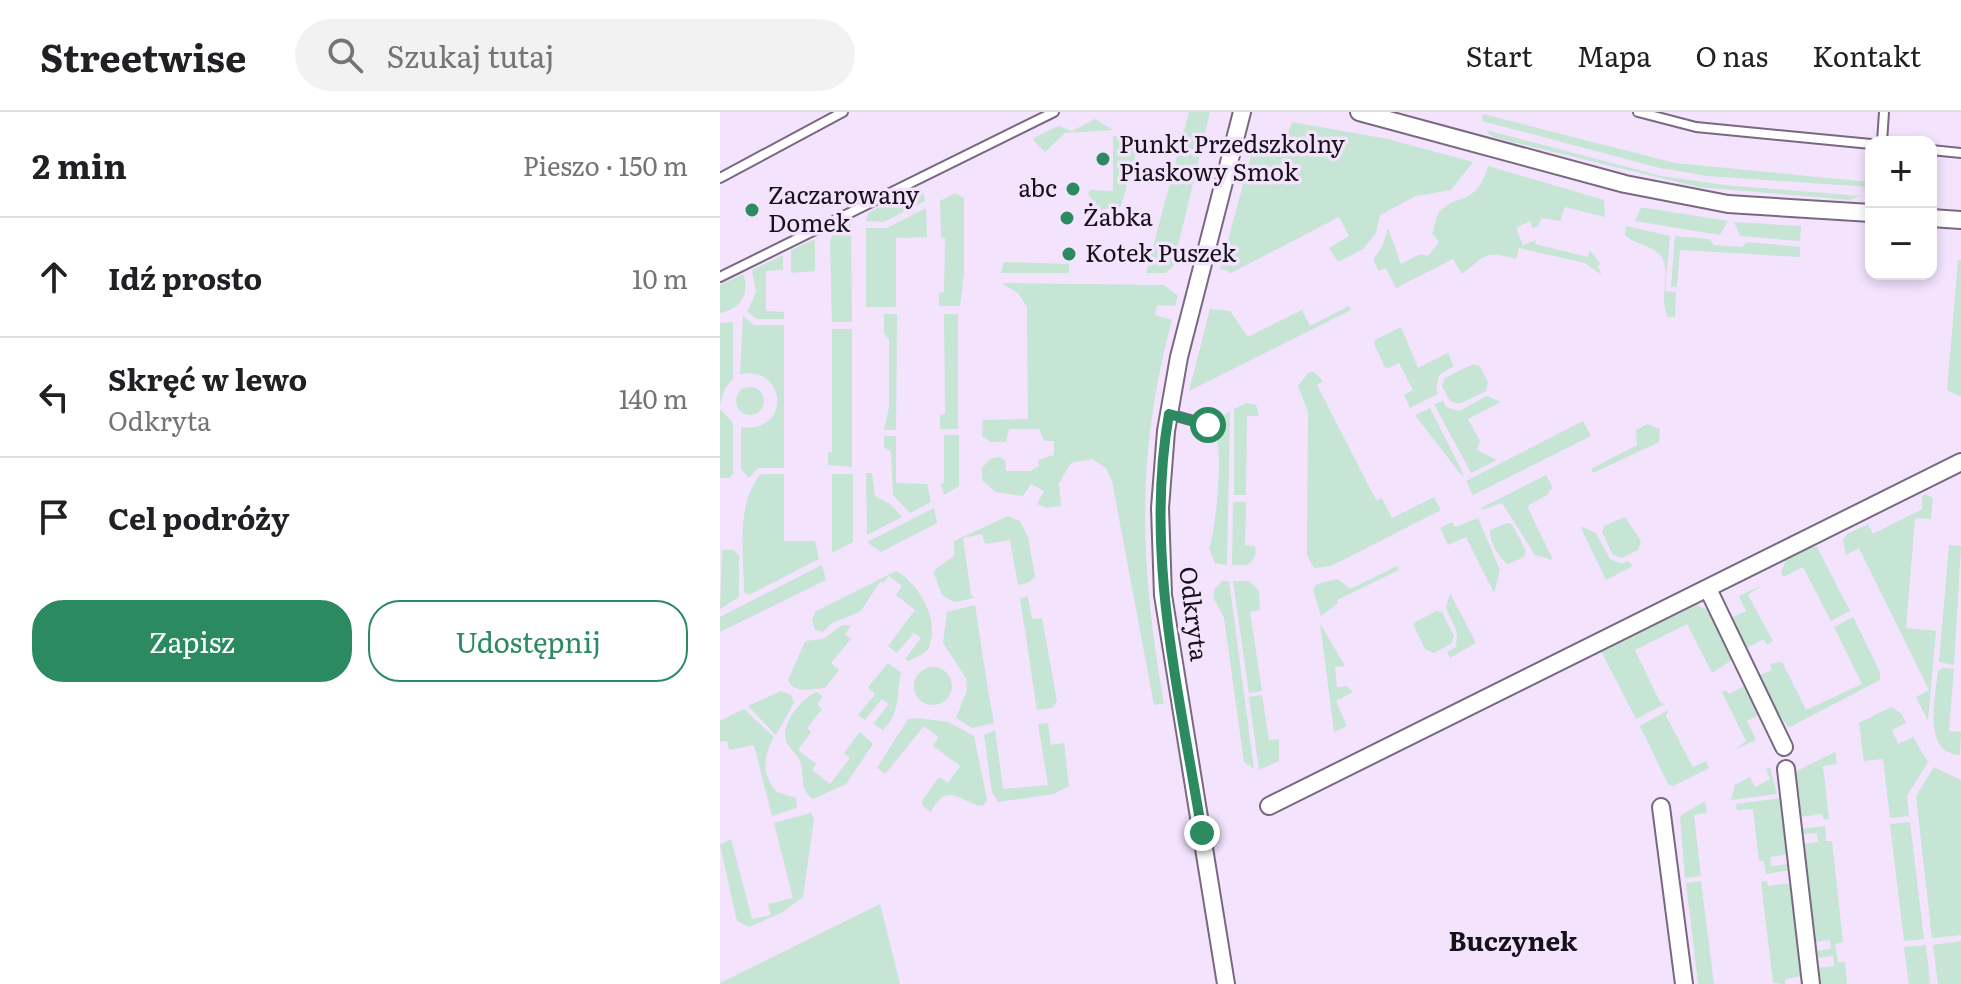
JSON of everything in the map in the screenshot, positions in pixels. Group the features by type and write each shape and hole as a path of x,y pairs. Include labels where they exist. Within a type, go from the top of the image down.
{"street":[{"name":"Odkryta","path":"1226,984 1163,595 1160,508 1169,414 1179,357 1242,112"},
{"path":"1359,112 1625,184 1728,204 1865,213"},
{"path":"1937,218 1961,220"},
{"path":"1269,806 1961,462"},
{"path":"1708,589 1784,747"},
{"path":"1786,769 1811,984"},
{"path":"1661,807 1684,984"}],"lane":[{"path":"720,178 843,112"},
{"path":"720,277 1054,112"},
{"path":"1638,112 1696,127 1865,143"},
{"path":"1882,136 1884,112"},
{"path":"1937,151 1961,153"},
{"path":"1169,414 1208,425"}],"green space":[{"path":"1189,112 1210,112 1173,267 1165,273 1146,273"},
{"path":"1483,114 1675,163 1865,182 1865,187 1708,176 1660,168 1482,121"},
{"path":"1095,119 1113,130 1065,133 1045,152 1033,138 1058,126 1072,131"},
{"path":"1292,122 1388,139 1473,162 1451,190 1416,196 1380,215 1376,233 1363,249 1338,262 1329,248 1349,236 1339,217 1229,274 1229,271 1220,269 1252,152 1272,148 1286,135"},
{"path":"1486,130 1661,176 1724,185 1860,196 1850,200 1698,187 1508,141 1491,136"},
{"path":"1113,136 1140,139 1121,206 1100,210 1088,194 1090,190 1113,191"},
{"path":"1488,166 1604,200 1605,217 1565,207 1560,221 1541,218 1539,226 1532,228 1530,221 1516,228 1523,245 1536,240 1535,244 1588,257 1590,250 1601,265 1597,265 1602,275 1585,263 1519,248 1516,259 1486,256 1462,274 1453,259 1396,288 1386,268 1379,271 1373,260 1383,245 1388,228 1401,264 1420,254 1428,256 1439,242 1432,233 1438,214 1444,207 1477,189"},
{"path":"917,189 923,190 925,201 884,222 866,221 868,213"},
{"path":"955,193 964,198 964,272 960,306 939,306 939,293 944,292 945,238 941,237 940,201"},
{"path":"926,208 927,237 896,238 896,307 866,307 866,228 887,228"},
{"path":"1641,208 1728,221 1720,235 1635,221"},
{"path":"851,222 852,322 832,322 830,240 835,230"},
{"path":"1734,222 1801,226 1800,241 1740,236"},
{"path":"1626,226 1670,236 1665,291 1676,292 1675,317 1668,317 1665,308 1663,260 1655,251 1625,235"},
{"path":"1675,236 1709,239 1714,245 1742,247 1747,242 1800,247 1800,257 1680,250 1677,287 1671,287"},
{"path":"815,239 815,271 791,273 791,250"},
{"path":"783,255 783,270 766,271 766,311 784,312 784,319 757,319 747,312 756,292 752,270"},
{"path":"1958,260 1961,260 1961,397 1947,390"},
{"path":"1004,262 1069,264 1069,273 1001,273"},
{"path":"743,274 745,294 733,308 720,313 720,285"},
{"path":"1001,283 1164,285 1178,296 1175,306 1157,305 1155,315 1172,320 1152,419 1145,512 1150,605 1164,704 1154,705 1112,481 1106,468 1092,459 1071,463 1059,483 1061,506 1047,508 1037,504 1044,491 1031,484 1023,496 995,492 982,480 982,468 990,459 999,457 1005,460 1006,471 1030,471 1039,466 1038,460 1054,455 1054,441 1044,441 1039,429 1009,429 1006,442 991,442 982,436 983,420 1028,419 1027,307 1018,293"},
{"path":"1349,306 1351,310 1189,391 1210,309 1230,311 1248,337 1302,310 1310,326"},
{"path":"884,314 897,314 896,430 884,430 889,407 889,340 884,333"},
{"path":"944,314 958,314 958,429 940,429 940,415 945,414"},
{"path":"743,316 754,325 784,325 784,468 758,468 749,478 741,469 741,427 757,427 769,421 777,400 775,389 767,380 756,374 740,374"},
{"path":"733,322 733,379 725,388 720,404 720,323"},
{"path":"1401,327 1418,368 1448,353 1454,366 1440,374 1436,387 1438,394 1410,408 1404,395 1413,390 1399,363 1386,369 1374,344 1375,340"},
{"path":"832,329 852,329 852,467 828,465 828,453 832,452"},
{"path":"1473,364 1480,366 1488,382 1486,391 1459,404 1450,401 1442,386 1445,378"},
{"path":"1309,372 1314,372 1323,381 1317,385 1376,500 1382,498 1392,518 1434,497 1441,510 1331,566 1314,568 1307,555 1308,412 1298,386"},
{"path":"750,387 760,391 764,401 760,411 750,415 740,411 736,401 740,391"},
{"path":"1487,396 1501,402 1468,419 1480,441 1477,450 1497,460 1471,473 1434,404 1443,401 1446,407 1459,411"},
{"path":"1247,403 1256,405 1259,416 1247,416 1246,495 1234,495 1234,409"},
{"path":"1430,408 1463,473 1462,476 1415,415"},
{"path":"720,409 733,423 733,474 729,478 720,478"},
{"path":"1229,412 1227,565 1215,563 1209,549 1218,483 1215,422"},
{"path":"1583,421 1591,436 1473,495 1466,481"},
{"path":"1647,424 1660,429 1659,442 1593,473 1591,469 1637,445 1636,430"},
{"path":"944,435 959,435 959,486 944,495 941,484 944,483"},
{"path":"884,436 896,436 896,483 927,484 931,502 910,513 893,495 891,452 884,447"},
{"path":"866,473 872,473 875,496 890,504 902,517 867,535"},
{"path":"761,474 784,474 784,541 815,541 819,559 749,595 744,592 744,514 747,500"},
{"path":"832,474 853,474 853,542 832,553"},
{"path":"1546,475 1553,488 1548,491 1549,494 1527,506 1553,560 1535,555 1502,503 1481,508"},
{"path":"1925,494 1933,498 1931,519 1915,518 1906,628 1936,631 1928,721 1916,697 1929,690 1859,548 1846,555 1843,540 1847,534 1868,524 1873,534 1922,509"},
{"path":"1233,502 1246,502 1245,545 1255,546 1256,552 1247,565 1232,565"},
{"path":"934,508 937,523 881,552 867,542"},
{"path":"1008,516 1020,521 1028,537 1035,576 1030,582 1018,585 1010,540 985,544 982,534 963,538 971,595 974,598 954,602 942,595 933,571 954,556 954,541"},
{"path":"1625,517 1641,541 1638,550 1622,558 1613,555 1602,532 1604,526"},
{"path":"1478,518 1500,570 1494,593 1466,537 1448,545 1440,528 1452,522 1455,527"},
{"path":"1512,524 1526,551 1524,557 1508,564 1495,549 1490,530"},
{"path":"1580,526 1596,533 1610,559 1622,564 1628,561 1633,566 1606,580"},
{"path":"1949,545 1961,546 1954,665 1939,662"},
{"path":"1808,547 1817,547 1850,611 1831,621 1803,567 1783,577 1781,573 1787,557"},
{"path":"722,550 734,550 739,556 739,597 720,609"},
{"path":"822,565 826,580 720,632 720,617"},
{"path":"1397,566 1399,570 1337,600 1338,603 1321,616 1313,589 1317,584 1338,579 1350,589"},
{"path":"896,571 919,593 929,614 932,636 928,649 923,653 909,661 905,659 921,638 914,633 897,653 888,646 915,610 896,595 902,586 889,576 883,583 880,582 860,612 832,623 823,632 815,630 812,620 816,611"},
{"path":"1222,581 1229,581 1254,769 1244,762 1224,618 1214,599 1214,590"},
{"path":"1233,581 1249,581 1259,591 1260,610 1250,612 1262,691 1249,693"},
{"path":"1762,585 1748,595 1773,641 1767,645 1764,639 1745,649 1729,619 1746,611 1739,596"},
{"path":"1450,593 1476,643 1450,658 1447,652 1456,647 1457,632 1446,608"},
{"path":"1028,597 1032,619 1042,618 1057,701 1052,708 1037,710 1020,598"},
{"path":"975,605 994,723 972,728 956,718 967,690 966,678 943,643 947,612"},
{"path":"1697,605 1712,612 1735,658 1712,673 1687,624 1635,650 1660,702 1665,704 1636,719 1601,651"},
{"path":"1437,611 1442,612 1454,636 1451,644 1434,653 1425,649 1414,626 1415,622"},
{"path":"1853,617 1880,672 1880,680 1790,727 1786,725 1758,676 1772,670 1770,664 1782,662 1806,710 1862,684 1834,627"},
{"path":"1320,623 1345,666 1335,667 1337,687 1347,686 1353,692 1336,701 1347,726 1334,732"},
{"path":"842,625 851,626 845,634 851,639 831,663 839,670 825,688 801,690 792,686 788,680 805,641 823,639"},
{"path":"888,663 901,673 893,717 883,730 873,724 889,704 882,699 865,720 858,715 875,694 868,687"},
{"path":"933,667 947,672 952,686 947,700 933,705 919,700 914,686 919,672"},
{"path":"1954,669 1949,731 1961,732 1960,755 1948,752 1935,734 1935,694 1938,671"},
{"path":"1748,684 1763,713 1747,721 1756,740 1734,750 1746,741 1722,692 1726,690 1729,694"},
{"path":"781,691 791,695 794,703 776,735 748,706"},
{"path":"817,692 823,697 817,704 822,709 807,728 811,732 798,750 816,764 812,770 830,784 850,758 844,753 860,732 873,744 846,784 813,799 804,788 800,761 785,736 793,713"},
{"path":"1262,695 1269,740 1279,739 1279,761 1259,770 1249,697"},
{"path":"1891,707 1901,713 1906,723 1892,730 1898,744 1913,737 1928,762 1907,796 1909,816 1890,818 1883,759 1864,761 1859,723"},
{"path":"744,709 774,737 765,765 768,779 777,792 796,798 797,808 772,816 754,745 729,750 727,741 720,742 720,721"},
{"path":"1668,710 1666,716 1693,767 1706,761 1709,768 1673,786 1668,784 1640,726"},
{"path":"908,719 948,722 974,736 987,800 983,806 949,795 937,802 931,812 923,806 922,801 939,777 948,783 960,766 933,746 938,737 924,726 885,774 877,768"},
{"path":"1048,723 1051,745 1064,743 1069,786 1053,794 998,802 992,792 984,735 995,730 1003,789 1048,785 1038,724"},
{"path":"1835,752 1837,764 1823,766 1829,819 1823,819 1822,814 1800,817 1795,772"},
{"path":"1770,767 1777,794 1731,800 1735,785 1750,777 1755,787 1770,779 1766,769"},
{"path":"1934,767 1961,780 1961,935 1932,938 1916,796"},
{"path":"1782,798 1789,854 1770,857 1771,866 1789,864 1790,870 1766,874 1764,861 1759,861 1753,809 1737,810 1736,804"},
{"path":"1705,801 1707,813 1694,815 1701,876 1685,878 1680,816"},
{"path":"811,813 814,819 803,897 783,912 749,927 737,921 720,845 731,839 752,919 771,915 768,904 793,898 774,823"},
{"path":"1910,822 1924,939 1904,941 1890,824"},
{"path":"1825,826 1826,841 1832,841 1843,942 1835,944 1838,962 1845,962 1847,984 1820,984 1818,968 1834,966 1833,956 1817,958 1816,951 1831,949 1830,940 1815,942 1803,844 1818,842 1817,833 1802,834 1801,829"},
{"path":"1701,881 1714,984 1698,984 1686,883"},
{"path":"1767,881 1768,886 1792,883 1803,976 1785,979 1785,984 1773,983 1761,882"},
{"path":"880,904 900,984 720,984 720,983"},
{"path":"1961,941 1961,984 1938,984 1933,945"},
{"path":"1926,945 1930,984 1909,984 1904,947"}],"place":[{"name":"Punkt Przedszkolny Piaskowy Smok","path":"1103,159"},
{"name":"abc","path":"1073,189"},
{"name":"Zaczarowany Domek","path":"752,210"},
{"name":"Żabka","path":"1067,218"},
{"name":"Kotek Puszek","path":"1069,254"}],"district":[{"name":"Buczynek","path":"1513,942"}],"route":[{"path":"1202,833 1163,595 1160,508 1169,414 1208,425"}]}
